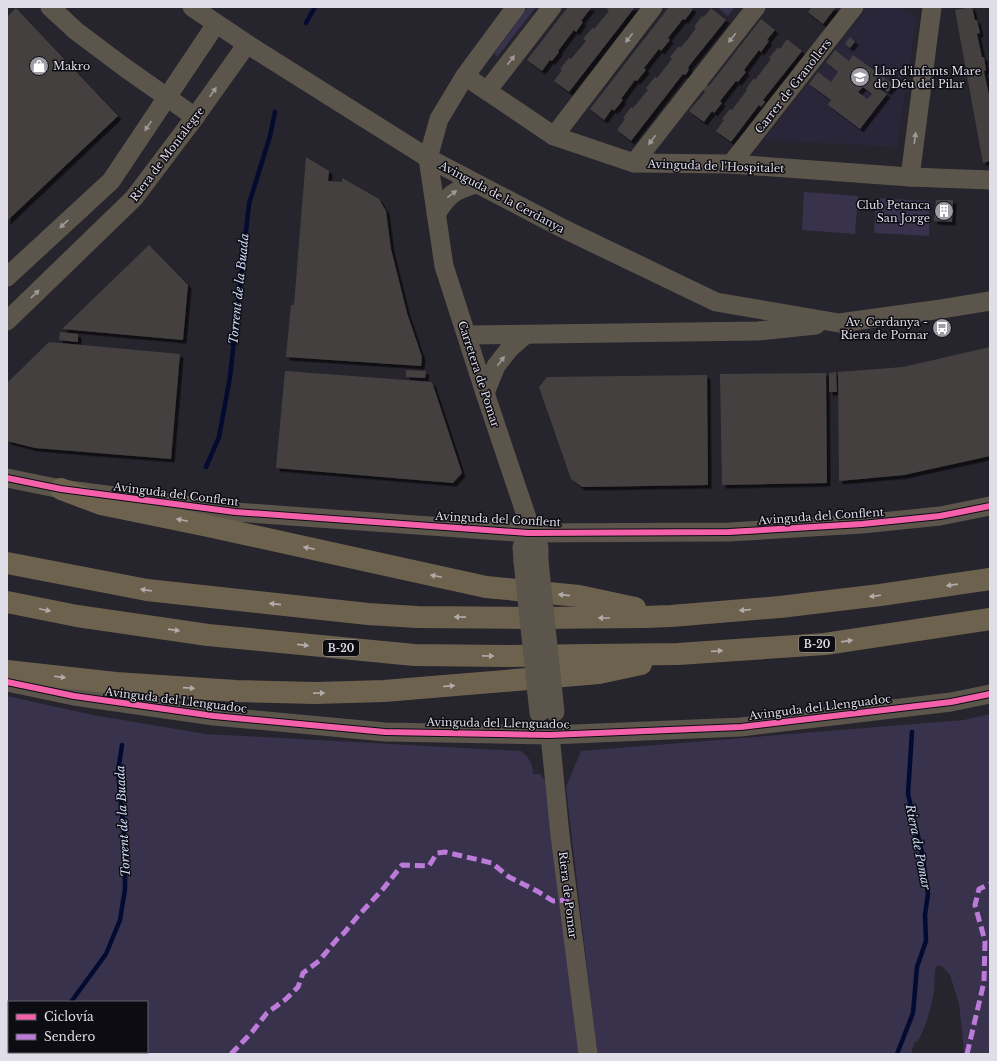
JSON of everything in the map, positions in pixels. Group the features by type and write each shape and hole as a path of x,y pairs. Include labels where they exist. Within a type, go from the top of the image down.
{"highway":[{"path":"61,489 100,504 486,587 579,596 671,616"},
{"path":"7,564 148,590 368,614 417,617 532,618 671,616 780,607 880,595 990,579"},
{"name":"B-20","path":"7,602 76,616 208,635 414,655 507,656 678,654 825,644 990,619"},
{"path":"7,671 139,685 236,691 315,693 384,691 599,673 678,654"}],"street":[{"path":"50,7 76,31 166,98 195,117"},
{"name":"Avinguda de la Cerdanya","path":"192,7 247,44 428,158 560,228 716,302 839,323"},
{"name":"Carretera de Pomar","path":"516,7 465,76 440,120 428,158 444,266 527,518 528,532 522,547 531,561 549,735"},
{"path":"487,91 552,7"},
{"path":"554,136 653,7"},
{"path":"634,163 756,7"},
{"name":"Carrer de Granollers","path":"731,164 854,7"},
{"path":"910,177 932,7"},
{"path":"7,277 111,181 216,24"},
{"name":"Riera de Montalegre","path":"7,321 134,198 195,117 247,44"},
{"name":"Avinguda de l'Hospitalet","path":"465,76 554,136 634,163 731,164 910,177 990,180"},
{"path":"436,214 449,196 460,189 476,184"},
{"name":"Avinguda de la Cerdanya","path":"466,335 758,331 839,323 990,301"},
{"path":"485,393 496,366 510,348 525,335"},
{"name":"Avinguda del Conflent","path":"7,478 61,489 235,512 528,532 729,532 847,525 940,516 990,506"},
{"name":"Avinguda del Llenguadoc","path":"7,682 74,696 214,716 385,732 549,735 742,726 952,702 990,694"},
{"name":"Riera de Pomar","path":"549,735 560,835 588,1054"}],"shaded area":[{"path":"528,7 536,7 498,56 495,55 495,52"},
{"path":"717,7 735,7 728,16"},
{"name":"Llar d'infants Mare de Déu del Pilar","path":"868,7 897,7 917,15 897,147 764,140"},
{"path":"804,192 858,196 855,234 802,230"},
{"path":"876,198 930,201 929,236 874,233"},
{"path":"7,696 93,715 206,734 521,751 530,761 533,774 540,774 546,782 582,1054 7,1054"},
{"path":"990,714 990,1054 964,1054 959,1004 950,975 942,966 936,966 934,991 930,1010 923,1031 917,1042 915,1041 911,1054 597,1054 566,787 581,751 964,720"}],"building":[{"path":"568,7 592,7 581,21 583,22 576,32 574,30 552,61 550,60 542,71 527,60"},
{"path":"608,7 635,7 569,92 554,81 562,70 560,69 569,58 571,59 586,41 583,39 592,28 594,29 609,11 607,9"},
{"path":"669,7 692,7 691,8 693,9 668,38 670,40 661,51 659,49 644,68 646,70 637,81 635,80 621,99 623,100 614,111 612,109 604,120 590,109"},
{"path":"812,7 836,7 823,24 808,12"},
{"path":"972,7 980,33 977,34 982,57 984,57 986,70 984,71 990,95 990,161 983,163 955,10"},
{"name":"Makro","path":"16,8 118,116 7,221 7,17"},
{"path":"711,8 726,20 689,66 689,70 685,75 683,74 631,141 617,130 625,119 623,118 631,107 633,108 648,90 646,88 655,77 657,78 672,59 670,57 679,46 680,48 688,39 702,16 704,17"},
{"path":"761,19 775,30 767,40 769,41 761,52 759,50 744,70 746,72 738,82 736,81 720,101 722,103 714,113 712,111 704,122 689,111 705,92 703,90 706,84 709,86"},
{"path":"850,37 855,42 850,48 845,44"},
{"path":"787,39 802,51 763,100 765,102 761,107 759,105 731,142 716,131 724,120 722,119 730,109 732,110 754,78 755,80 771,59 769,58 778,47 780,49"},
{"path":"835,50 849,61 853,55 894,85 888,92 881,87 880,89 887,94 860,129 828,105 831,100 809,84 818,72 831,82 838,72 826,62","holes":["863,87 872,94 867,99 858,92"]},
{"path":"306,157 329,171 328,181 342,182 342,178 379,199 386,211 391,249 407,313 422,357 421,366 286,357 291,305 294,305"},
{"name":"Club Petanca San Jorge","path":"936,200 953,200 952,222 934,221"},
{"path":"149,245 188,285 183,340 62,329"},
{"path":"60,332 78,334 78,342 59,340"},
{"path":"49,342 180,354 171,459 35,448 7,441 7,383"},
{"path":"990,347 990,456 904,475 839,481 838,372 903,367"},
{"path":"406,370 426,371 425,378 406,377"},
{"path":"285,371 432,382 462,473 453,483 276,468"},
{"path":"836,372 837,392 829,392 829,373"},
{"path":"826,373 827,483 722,485 720,374"},
{"path":"707,375 708,485 582,487 571,479 539,387 547,377"}],"waterway":[{"name":"Torrent de la Buada","path":"306,23 315,7"},
{"name":"Torrent de la Buada","path":"206,467 219,437 230,377 249,204 270,136 275,112"},
{"name":"Riera de Pomar","path":"897,1054 913,1013 917,967 926,941 925,915 928,894 922,853 908,794 912,732"},
{"name":"Torrent de la Buada","path":"72,1001 106,954 120,920 125,889 125,845 118,771 122,745"}],"marked path":[{"path":"231,1054 252,1032 267,1013 286,999 298,987 303,973 319,961 383,889 402,865 429,866 437,853 445,852 492,863 509,877 553,901 569,900"},
{"path":"967,1054 984,982 985,941 975,905 979,889 990,884"}],"cycle path":[{"path":"7,478 61,489 235,512 528,533 729,532 862,524 940,516 990,506"},
{"path":"7,682 74,696 214,716 385,732 550,735 741,727 951,702 990,694"}],"place":[{"name":"Makro","path":"39,66"},
{"name":"Llar d'infants Mare de Déu del Pilar","path":"860,77"},
{"name":"Club Petanca San Jorge","path":"944,211"},
{"name":"Av. Cerdanya - Riera de Pomar","path":"942,328"}]}
